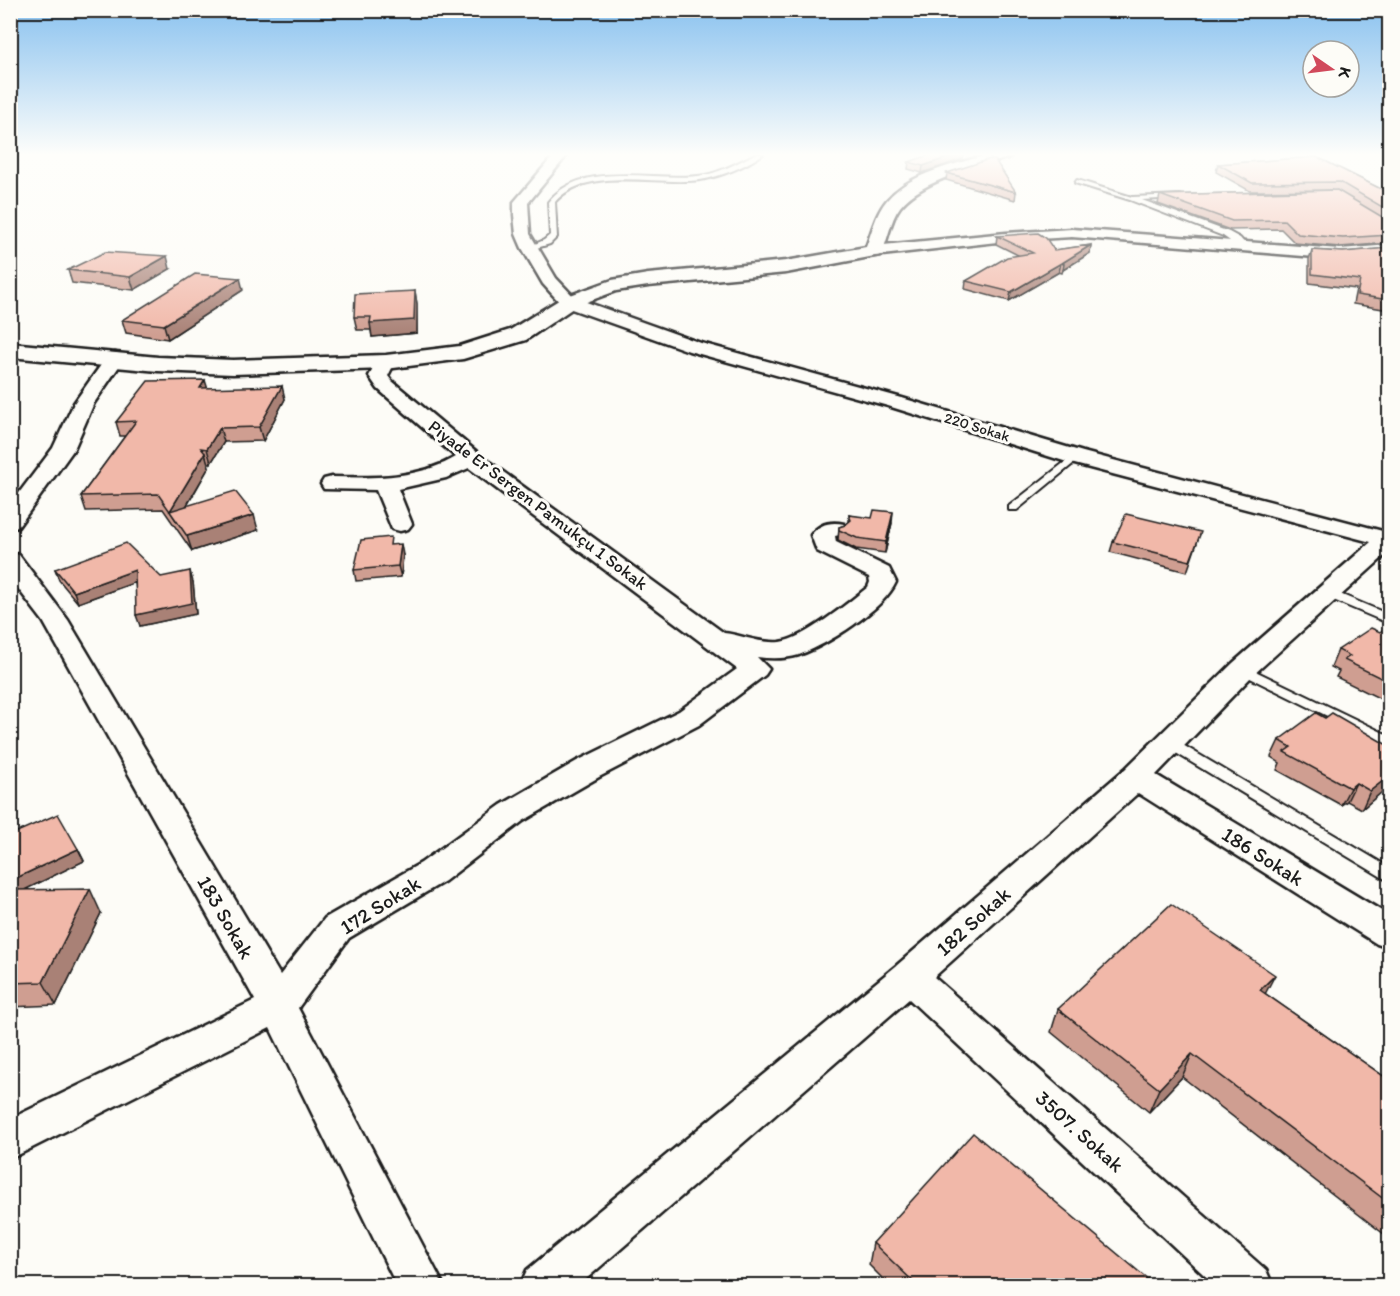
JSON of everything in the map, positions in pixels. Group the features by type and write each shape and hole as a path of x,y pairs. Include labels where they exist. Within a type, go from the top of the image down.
{"street":[{"path":"522,214 524,234 530,248 549,281 569,302"},
{"path":"873,251 886,214"},
{"path":"10,350 233,368 386,362 463,352 518,335 569,302 595,291 630,282 786,267 873,251 1006,237 1072,233 1340,254 1389,250"},
{"name":"220 Sokak","path":"569,302 670,340 895,402 1075,458 1389,540"},
{"path":"10,522 63,449 84,403 115,359"},
{"name":"Piyade Er Sergen Pamukçu 1 Sokak","path":"386,362 378,376 385,385 470,458 755,669"},
{"path":"332,484 386,484 445,472 470,458"},
{"path":"386,484 388,497 400,524"},
{"name":"Piyade Er Sergen Pamukçu 1 Sokak","path":"715,639 746,647 788,649 811,638 879,591 883,582 880,573 825,546 823,535 827,531 836,529"},
{"name":"182 Sokak","path":"543,1286 909,977 1136,777 1243,669 1389,540"},
{"name":"183 Sokak","path":"10,560 55,620 278,1006 421,1286"},
{"name":"172 Sokak","path":"10,1140 278,1006 337,928 433,872 512,813 588,769 689,718 755,669"},
{"name":"186 Sokak","path":"1136,777 1389,934"},
{"name":"3507. Sokak","path":"909,977 1251,1286"}],"lane":[{"path":"530,248 547,242 554,235 552,214"},
{"path":"1174,214 1226,234 1238,240 1243,246"},
{"path":"1013,508 1075,458"},
{"path":"1328,593 1389,620"},
{"path":"1243,669 1389,742"},
{"path":"1171,743 1389,876"}],"building":[{"path":"1214,214 1378,214 1389,221 1389,235 1343,238 1298,234 1284,220 1232,221"},
{"path":"1038,233 1046,238 1054,250 1091,245 1062,263 1064,264 1061,263 1011,292 966,281 1007,257 1033,253 997,236"},
{"path":"1389,248 1389,300 1357,295 1360,280 1312,274 1312,250 1343,252"},
{"path":"105,252 167,256 130,277 68,270"},
{"path":"195,274 240,278 164,325 122,320"},
{"path":"415,291 414,320 370,323 371,317 354,317 355,294"},
{"path":"205,380 200,388 282,386 259,427 220,428 207,449 201,448 205,453 170,511 235,491 254,515 187,536 158,494 81,496 136,421 116,422 148,381"},
{"path":"874,510 893,512 886,542 857,538 839,530 839,527 851,520 849,515 872,518"},
{"path":"1126,514 1201,532 1190,561 1113,542"},
{"path":"391,537 390,545 401,544 398,566 354,570 361,540"},
{"path":"126,543 161,577 190,571 192,603 136,615 135,570 74,592 55,569"},
{"path":"1371,628 1380,632 1385,628 1389,630 1389,682 1344,660 1350,656 1338,650"},
{"path":"1316,713 1325,718 1332,713 1389,746 1389,776 1370,791 1356,783 1350,788 1284,752 1291,747 1279,740"},
{"path":"58,814 78,849 10,881 10,835"},
{"path":"90,889 43,982 10,983 10,890"},
{"path":"1171,904 1275,975 1260,990 1389,1080 1389,1203 1192,1054 1159,1089 1058,1009"},
{"path":"973,1133 1156,1286 918,1286 873,1243"}]}
